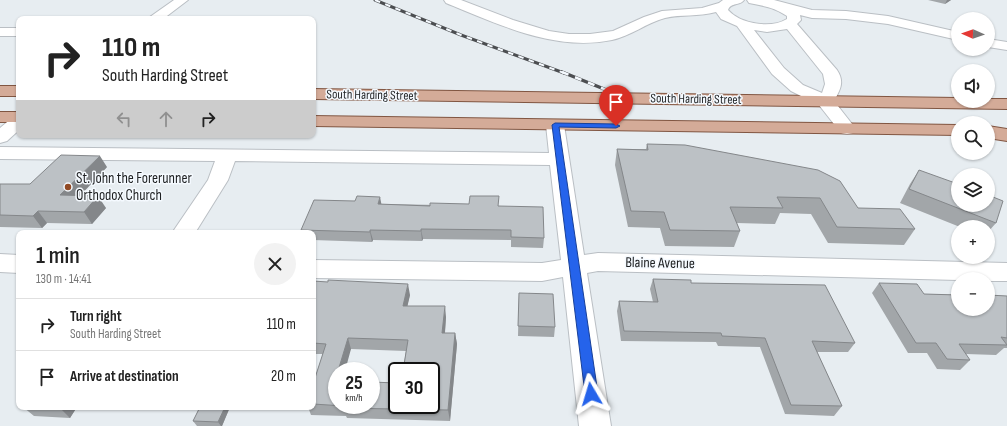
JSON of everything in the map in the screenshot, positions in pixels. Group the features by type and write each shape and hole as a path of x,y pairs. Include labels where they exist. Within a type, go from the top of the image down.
{"main road":[{"path":"0,91 16,91"},
{"name":"South Harding Street","path":"316,94 1007,104"},
{"path":"0,117 16,117"},
{"name":"South Harding Street","path":"316,121 951,130"},
{"path":"995,131 1007,131"},
{"path":"995,132 1007,135"}],"street":[{"path":"158,16 182,0"},
{"path":"450,0 535,32 570,38 594,38 613,35 663,15 701,12 722,6 730,1 738,0"},
{"path":"753,0 812,14 846,15 888,20 951,34"},
{"path":"722,6 722,12 736,21 788,82 797,88 825,101 847,129"},
{"path":"784,7 793,14 792,22 831,73 835,81 834,87 825,101"},
{"path":"701,12 768,27 778,27 812,14"},
{"path":"0,32 16,32"},
{"path":"995,43 1007,46"},
{"path":"0,137 16,124"},
{"path":"555,125 596,426"},
{"path":"0,153 560,159"},
{"path":"185,230 218,180 228,156"},
{"name":"Blaine Avenue","path":"316,269 542,272 598,262 1007,272"},
{"path":"0,263 16,264"}],"building":[{"path":"647,144 685,145 818,170 840,181 858,208 900,209 915,229 837,227 820,198 777,197 783,208 730,207 740,231 670,230 664,212 631,211 617,149 648,150"},
{"path":"61,155 100,156 60,195 98,196 84,212 38,211 33,216 0,215 0,184 30,184"},
{"path":"919,170 951,181 951,205 909,189"},
{"path":"357,196 380,197 378,204 430,206 430,203 469,204 470,196 499,196 498,206 543,207 544,238 511,237 511,230 421,229 421,231 370,230 370,232 301,230 314,200 355,201"},
{"path":"995,198 1003,201 996,223 995,220 988,220 968,212 995,212"},
{"path":"653,279 691,280 691,283 825,285 855,343 812,341 842,406 791,405 765,338 722,336 721,333 624,331 619,301 658,302"},
{"path":"328,280 408,284 403,306 445,306 442,333 455,333 448,410 440,410 440,362 404,362 408,340 348,338 341,362 328,362 328,405 316,404 316,375 326,344 316,343 316,281 328,282"},
{"path":"879,283 917,284 924,294 951,295 951,316 995,316 995,295 1007,296 1007,338 1001,337 1007,345 959,344 970,360 947,359 936,343 916,343"},
{"path":"519,293 553,294 555,327 518,326"},
{"path":"380,382 388,383 388,409 380,409"},
{"path":"198,410 224,410 218,422 193,421"}],"railway":[{"path":"375,0 461,35 564,73"},
{"path":"562,72 609,91"}],"place":[{"name":"St. John the Forerunner Orthodox Church","path":"68,187"}],"route":[{"path":"591,394 555,125 616,126"}]}
